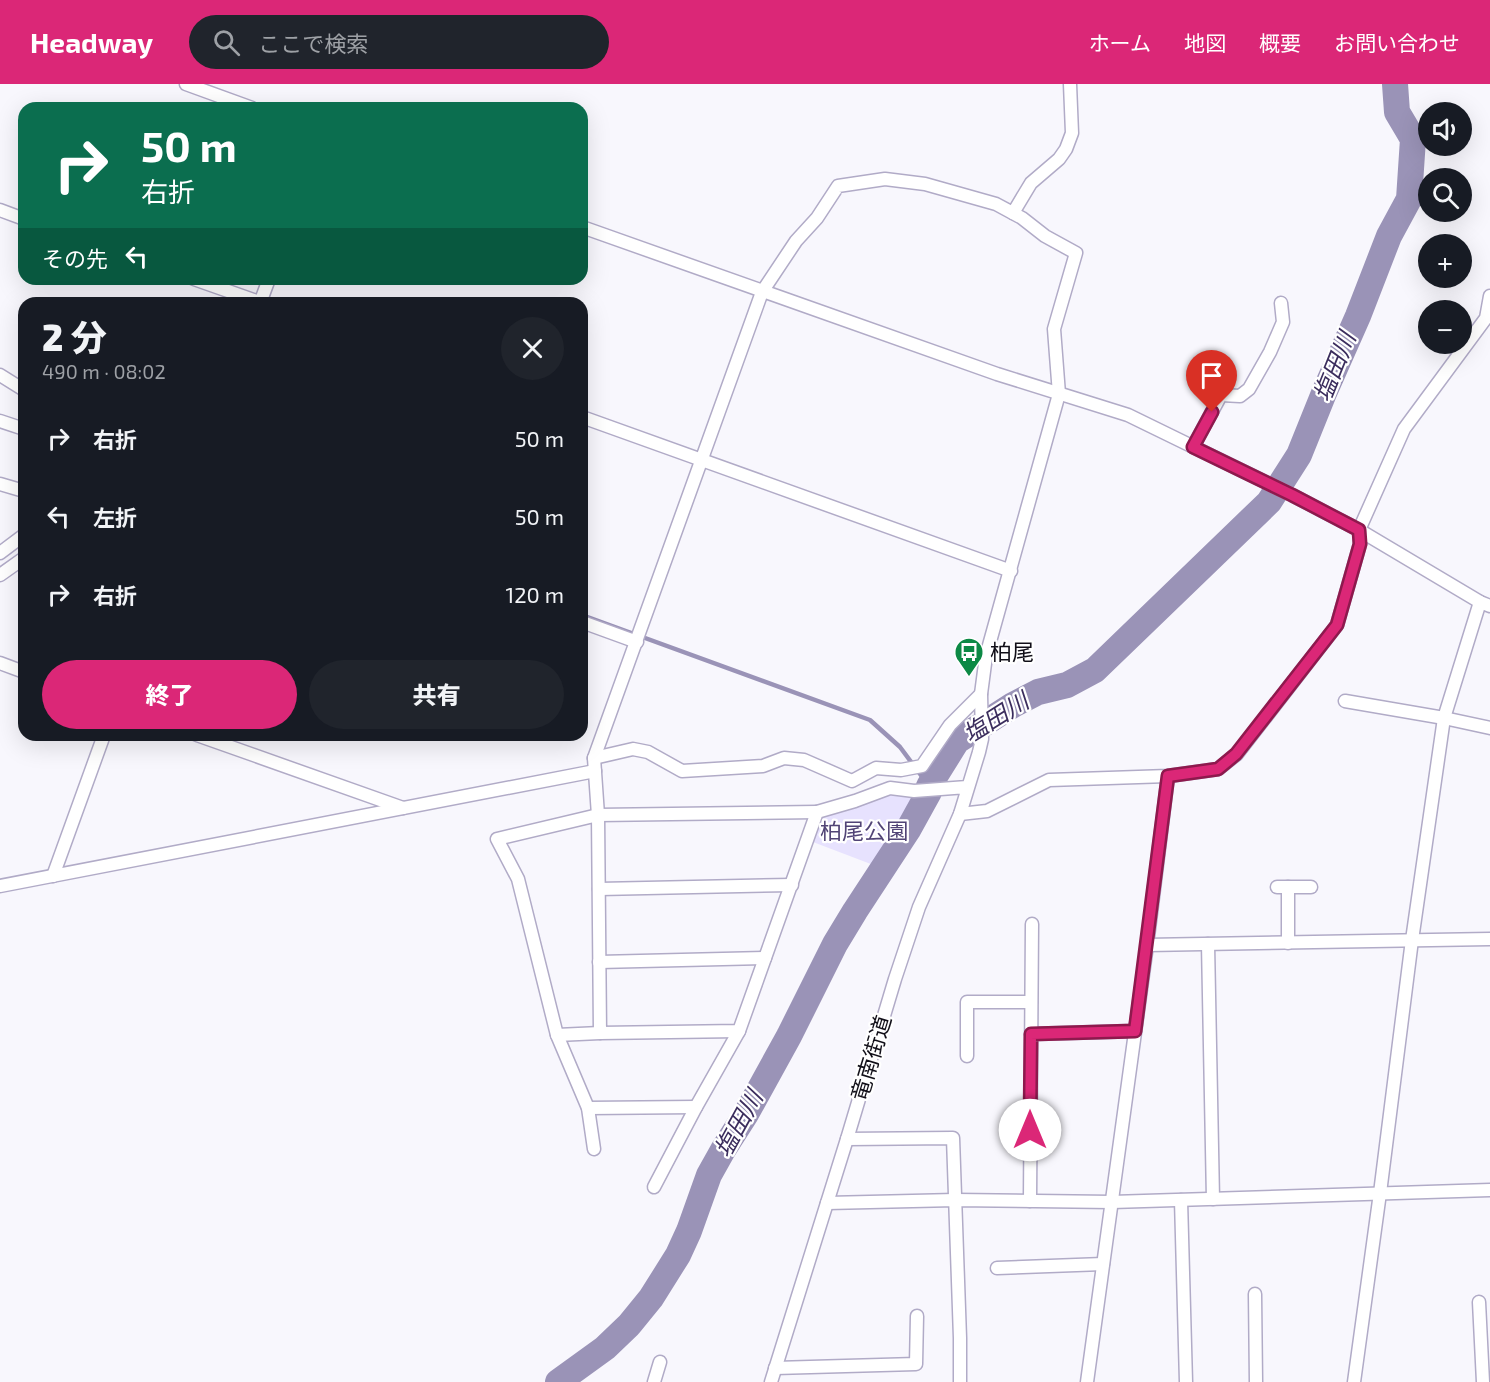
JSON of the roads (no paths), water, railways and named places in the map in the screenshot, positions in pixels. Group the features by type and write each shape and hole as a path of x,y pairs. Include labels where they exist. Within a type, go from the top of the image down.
{"street":[{"path":"186,84 236,102"},
{"path":"600,1033 598,815 594,765 762,292 796,241 817,218 838,186 885,179 925,184 996,204 1013,213 1031,183 1066,150 1072,134 1070,84"},
{"path":"0,210 18,217"},
{"name":"竜南街道","path":"771,1382 895,979 919,907 960,814 979,752 982,739 981,699 986,656 1059,394 1054,329 1076,253 1045,236 1013,213"},
{"path":"588,229 997,374 1128,415 1359,530 1485,604 1444,718 1412,940 1354,1382"},
{"path":"211,285 244,297"},
{"path":"960,814 987,811 1049,780 1168,776 1218,769 1236,754 1337,625 1360,544 1359,530 1404,429 1486,318 1490,296"},
{"path":"1193,447 1221,395 1240,396 1249,389 1270,352 1283,322 1281,303"},
{"path":"0,375 18,386"},
{"path":"588,419 1011,572"},
{"path":"0,421 18,427"},
{"path":"0,484 18,489"},
{"path":"1,551 18,539"},
{"path":"0,575 18,562"},
{"path":"588,624 637,642"},
{"path":"0,663 18,670"},
{"path":"0,886 403,808 594,765 633,749 648,752 682,771 764,766 784,758 804,760 852,781 876,768 901,770 922,766 950,725 981,699"},
{"path":"1346,701 1490,728"},
{"path":"53,876 102,741"},
{"path":"214,741 403,808"},
{"path":"1087,1382 1168,776"},
{"path":"594,1149 588,1108 556,1035 518,879 497,838 598,815 817,812 890,789 914,791 967,787"},
{"path":"654,1187 739,1031 817,812"},
{"path":"599,889 792,885"},
{"path":"1288,943 1282,887 1311,887"},
{"path":"1030,1201 1032,924"},
{"path":"1147,945 1490,939"},
{"path":"1208,944 1213,1199"},
{"path":"599,962 765,958"},
{"path":"967,1056 968,1002 1031,1002"},
{"path":"556,1035 739,1031"},
{"path":"1031,1034 1135,1031"},
{"path":"588,1108 696,1107"},
{"path":"847,1139 953,1138 960,1382"},
{"path":"827,1203 955,1200 1112,1202 1490,1190"},
{"path":"1181,1200 1186,1382"},
{"path":"997,1268 1103,1264"},
{"path":"1255,1293 1256,1382"},
{"path":"1479,1302 1483,1382"},
{"path":"775,1368 916,1364 916,1316"},
{"path":"654,1382 660,1362"}],"waterway":[{"name":"塩田川","path":"558,1382 605,1348 629,1325 651,1298 678,1255 709,1175 789,1036 835,944 908,830 929,792 929,786 957,741 1013,705 1038,692 1067,685 1095,670 1269,502 1299,455 1389,236 1409,199 1413,139 1397,112 1395,84"},
{"path":"588,617 870,720 900,747 929,786"}],"place":[{"name":"柏尾","path":"969,678"}],"park label":[{"name":"柏尾公園","path":"864,831"}]}
